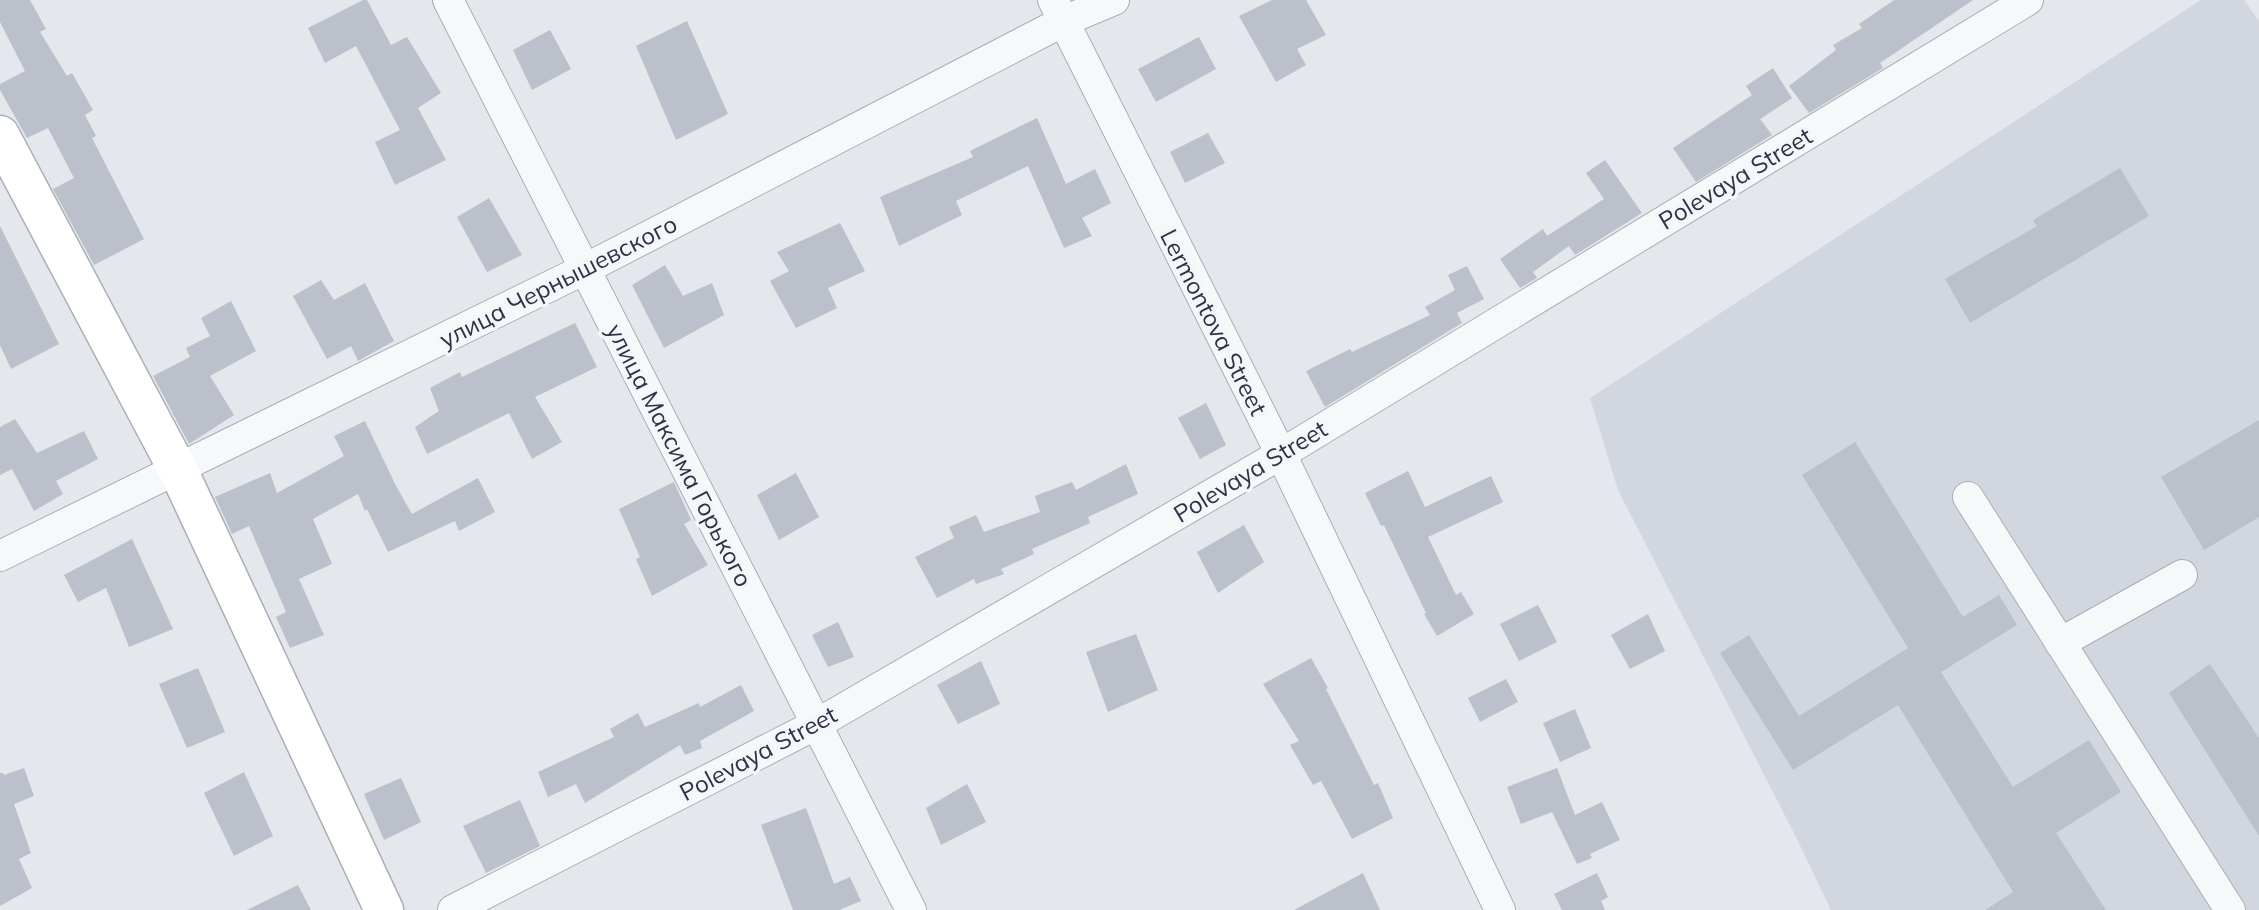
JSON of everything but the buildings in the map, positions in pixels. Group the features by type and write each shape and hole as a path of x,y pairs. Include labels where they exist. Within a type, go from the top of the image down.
{"street":[{"name":"улица Максима Горького","path":"448,0 911,910"},
{"name":"улица Чернышевского","path":"0,556 585,269 1059,10 1114,0"},
{"name":"Polevaya Street","path":"453,910 817,724 1281,454 2028,0"},
{"name":"Lermontova Street","path":"1059,10 1281,454 1500,910"},
{"path":"0,135 178,470 384,910"},
{"path":"1968,497 2230,910"},
{"path":"2060,643 2182,575"}],"shaded area":[{"path":"2201,0 2244,0 2259,21 2259,910 1831,910 1618,490 1590,398"}]}
